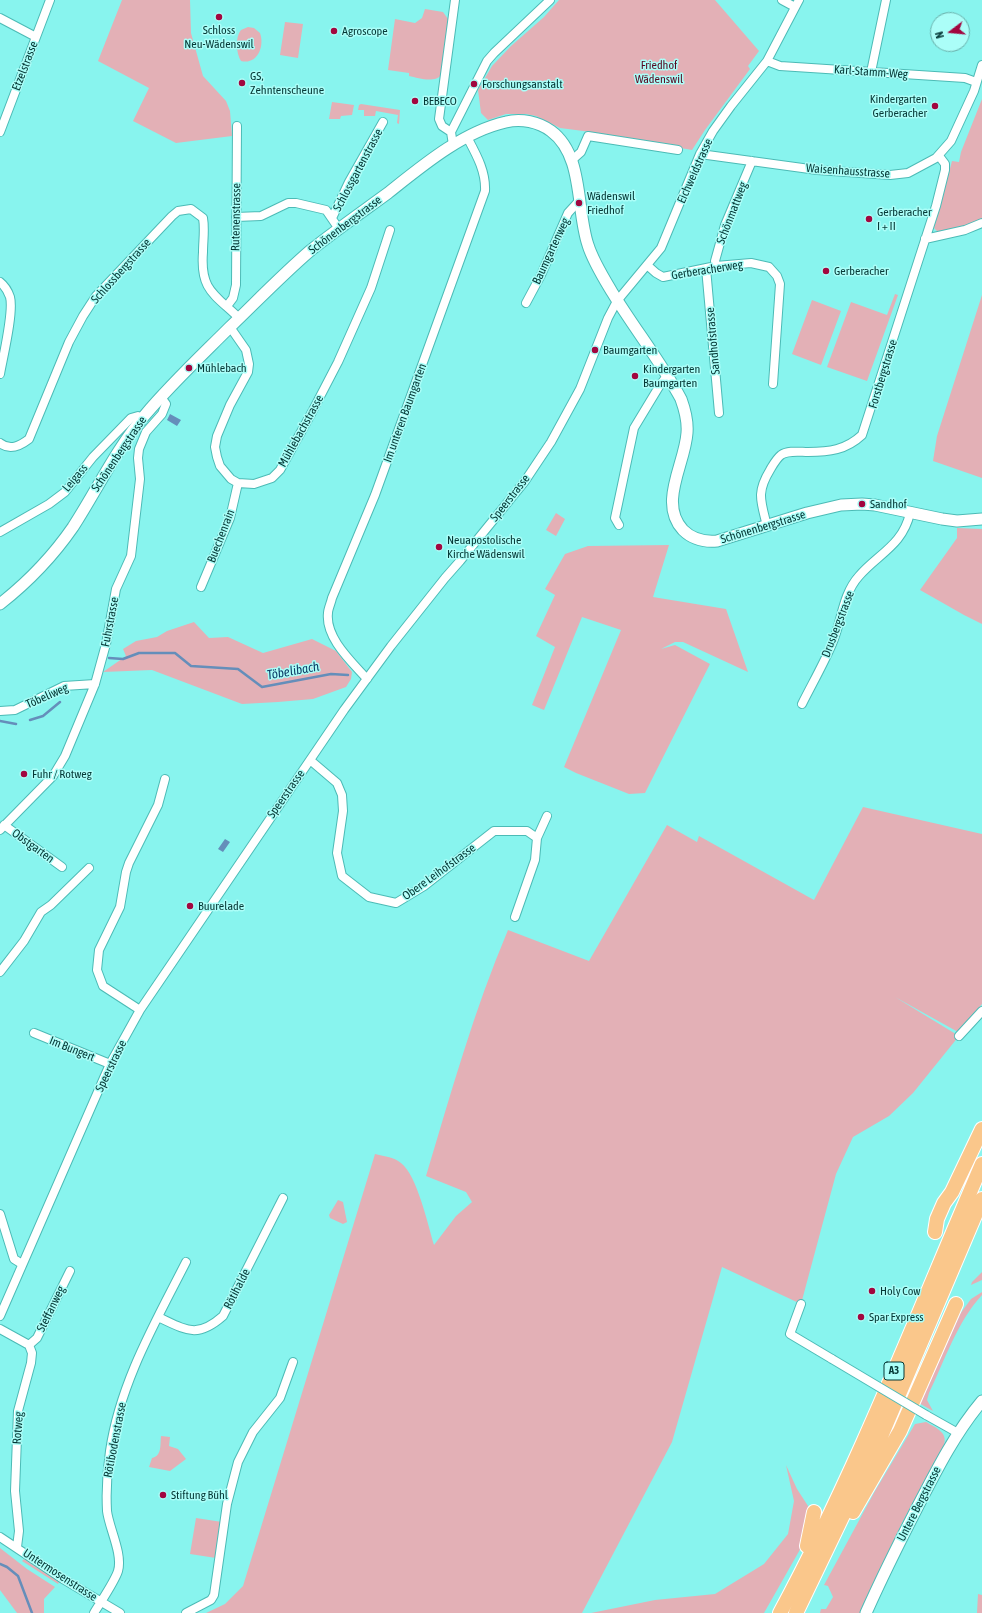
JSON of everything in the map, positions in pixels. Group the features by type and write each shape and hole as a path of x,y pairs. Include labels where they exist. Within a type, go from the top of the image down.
{"highway":[{"path":"935,1232 937,1219 944,1203 952,1192 982,1129"},
{"name":"A3","path":"780,1613 868,1432 982,1164"},
{"name":"A3","path":"796,1613 882,1434 982,1199"},
{"path":"804,1596 900,1431 956,1304"},
{"path":"799,1574 814,1512"}],"street":[{"name":"Etzelstrasse","path":"0,132 50,0"},
{"path":"451,132 442,126 439,119 455,0"},
{"path":"453,145 451,132 487,61 550,0"},
{"path":"782,0 797,4"},
{"path":"871,72 886,0"},
{"name":"Eichweidstrasse","path":"617,301 661,248 700,154 727,112 767,61 797,4"},
{"path":"0,18 36,36"},
{"name":"Karl-Stamm-Weg","path":"767,61 780,66 964,78 976,82"},
{"name":"Waisenhausstrasse","path":"700,154 817,170 890,175 908,173 939,156 951,141 974,91 982,65"},
{"name":"Schönenbergstrasse","path":"0,604 32,577 57,548 72,527 115,457 142,418 230,327 293,266 339,229 453,145 467,137 506,122 520,121 533,123 546,128 557,136 566,147 572,160 588,245 596,264 617,301 668,376 681,399 687,423 686,446 672,501 675,517 687,534 694,538 712,541 724,539 841,505 868,505 957,521 982,520"},
{"name":"Schlossgartenstrasse","path":"332,218 349,182 383,122"},
{"name":"Rutenenstrasse","path":"227,306 233,298 236,285 237,126"},
{"path":"572,160 581,152 588,136 678,150"},
{"name":"Im unteren Baumgarten","path":"367,679 330,634 328,613 332,598 375,495 485,191 486,181 483,171 467,137"},
{"name":"Forstbergstrasse","path":"767,526 760,495 761,488 777,459 782,454 790,452 811,452 845,448 854,443 862,435 936,206 945,170 944,164 939,156"},
{"name":"Schönmattweg","path":"716,266 715,261 725,225 752,161"},
{"name":"Baumgartenweg","path":"526,303 541,275 568,213 579,201"},
{"path":"236,217 260,216 283,204 296,203 326,210 339,229"},
{"name":"Schlossbergstrasse","path":"0,443 10,447 20,446 29,439 69,342 96,296 178,211 191,209 203,218 203,276 207,285 239,318"},
{"path":"925,239 965,230 982,223"},
{"name":"Mühlebachstrasse","path":"238,483 250,484 262,482 272,478 280,470 338,362 372,288 390,230"},
{"name":"Gerberacherweg","path":"647,265 663,277 716,266 751,263 769,267 777,276 780,284 773,384"},
{"name":"Sandhofstrasse","path":"706,268 719,413"},
{"path":"0,282 8,292 11,302 0,374"},
{"name":"Speerstrasse","path":"0,1316 110,1064 140,1010 367,679 445,578 460,562 525,480 547,448 580,389 603,327 617,301"},
{"path":"230,327 246,350 249,364 248,372 230,405 217,436 215,447 216,457 220,466 231,479 238,483"},
{"path":"619,525 615,518 634,428 660,385 668,376"},
{"name":"Fuhrstrasse","path":"2,828 53,776 65,756 94,684 106,644 116,589 130,556 140,479 138,458 139,449 146,432 164,410 166,404 161,397"},
{"name":"Leigass","path":"0,532 49,504 65,492 93,457 131,418 138,416 142,418"},
{"name":"Buechenrain","path":"201,587 230,518 238,483"},
{"name":"Drusbergstrasse","path":"802,704 833,643 848,592 866,569 897,542 910,513"},
{"name":"Töbeliweg","path":"0,711 15,710 64,686 94,684"},
{"name":"Obere Leihofstrasse","path":"310,760 337,782 342,795 344,811 337,853 342,876 369,897 396,903 424,886 494,831 527,831 537,838"},
{"path":"140,1010 103,986 97,970 99,950 120,907 129,863 158,805 165,779"},
{"path":"515,917 535,860 537,838 547,816"},
{"name":"Obstgarten","path":"2,828 62,867"},
{"path":"0,972 24,941 41,912 51,905 89,868"},
{"path":"959,1036 980,1013"},
{"name":"Im Bungert","path":"34,1033 110,1064"},
{"name":"Rötihalde","path":"158,1317 185,1329 199,1331 213,1325 223,1316 283,1198"},
{"path":"0,1216 14,1259 22,1264"},
{"name":"Rötibodenstrasse","path":"94,1613 118,1570 117,1549 107,1513 106,1482 110,1449 118,1409 128,1380 186,1262"},
{"name":"Steffanweg","path":"29,1345 37,1338 70,1271"},
{"path":"801,1304 790,1334 958,1433"},
{"path":"0,1329 29,1345"},
{"name":"Rotweg","path":"17,1547 19,1531 16,1491 18,1411 31,1363 32,1353 29,1345"},
{"path":"186,1613 211,1600 214,1596 227,1504 238,1462 253,1432 280,1398 294,1362"},
{"name":"Untere Bergstrasse","path":"866,1613 925,1492 958,1433 982,1401"},
{"name":"Untermosenstrasse","path":"0,1537 63,1579 120,1613"}],"green space":[{"path":"122,0 190,0 191,33 203,76 226,101 230,111 232,136 176,143 133,121 149,88 98,61"},
{"name":"Friedhof Wädenswil","path":"559,0 715,0 759,51 748,66 750,69 692,150 560,128 536,116 526,114 506,114 488,120 481,113 478,90 492,66 511,46 544,17"},
{"path":"425,9 443,12 448,19 442,74 435,79 427,80 409,76 409,73 388,70 395,19 415,23 422,18"},
{"path":"285,22 303,24 298,58 280,55"},
{"path":"248,27 254,28 260,33 261,44 255,58 247,62 241,61 239,58 237,41 241,30"},
{"path":"982,99 982,219 966,226 939,233 934,228 952,161 959,162 961,152"},
{"path":"332,102 354,105 352,115 341,116 340,119 329,119"},
{"path":"361,104 400,110 399,124 397,123 398,115 376,111 375,116 364,116 364,110 358,110 359,105"},
{"path":"895,294 898,295 867,381 827,367 851,302 887,315"},
{"path":"982,295 982,478 933,461 937,436"},
{"path":"812,300 841,311 821,365 792,354"},
{"path":"556,513 565,519 556,536 546,530"},
{"path":"957,528 982,529 982,624 920,590 957,538"},
{"path":"669,545 653,597 726,609 748,672 683,642 675,642 661,649 675,645 710,664 645,793 629,794 564,767 621,630 582,617 544,710 532,705 555,647 536,636 555,595 545,589 565,554 588,546"},
{"path":"194,622 209,638 228,637 263,653 312,639 336,651 352,672 351,679 346,687 313,699 242,704 152,670 103,672 126,656 123,649 136,641 157,637 167,631"},
{"path":"863,807 982,834 982,1004 958,1032 895,997 959,1036 913,1093 889,1116 853,1137 836,1174 801,1304 722,1267 672,1442 582,1613 206,1613 225,1604 243,1586 375,1154 395,1159 407,1169 417,1189 434,1245 456,1216 472,1202 466,1192 426,1176 484,991 508,930 589,961 667,825 697,842 699,836 814,900"},
{"path":"338,1200 343,1202 347,1222 343,1224 330,1218 329,1215"},
{"path":"982,1272 982,1280 971,1285 972,1282"},
{"path":"982,1292 982,1295 965,1317 958,1329 929,1393 927,1400 933,1411 917,1402 930,1381 960,1314 971,1299"},
{"path":"926,1422 937,1428 943,1434 945,1441 944,1445 902,1523 860,1613 820,1613 821,1609 826,1609 833,1597 828,1586 824,1585 875,1491 915,1424"},
{"path":"161,1436 170,1437 169,1446 178,1449 186,1459 170,1471 149,1467 152,1458 159,1453"},
{"path":"786,1465 797,1489 810,1509 802,1546 764,1613 591,1613 655,1600 715,1594 764,1564 788,1534 794,1501"},
{"path":"196,1518 222,1522 216,1558 190,1554"},
{"path":"0,1548 27,1569 55,1587 44,1599 44,1613 17,1613 0,1590"},
{"path":"24,1559 59,1582 58,1584 22,1561"},
{"path":"978,1594 982,1595 982,1613 977,1613"}],"water":[{"path":"170,414 181,420 177,426 167,420"},
{"path":"225,839 230,842 223,852 218,849"}],"waterway":[{"name":"Töbelibach","path":"109,658 123,659 139,653 175,653 191,666 238,669 262,687 331,674 348,675"},
{"name":"Töbelibach","path":"30,720 43,716 60,702"},
{"name":"Töbelibach","path":"0,721 16,724"},
{"path":"0,1564 7,1567 18,1576 32,1613"}],"place":[{"name":"Schloss Neu-Wädenswil","path":"219,17"},
{"name":"Agroscope","path":"334,31"},
{"name":"GS, Zehntenscheune","path":"242,83"},
{"name":"Forschungsanstalt","path":"474,84"},
{"name":"BEBECO","path":"415,101"},
{"name":"Kindergarten Gerberacher","path":"935,106"},
{"name":"Wädenswil Friedhof","path":"579,203"},
{"name":"Gerberacher I + II","path":"869,219"},
{"name":"Gerberacher","path":"826,271"},
{"name":"Baumgarten","path":"595,350"},
{"name":"Mühlebach","path":"189,368"},
{"name":"Kindergarten Baumgarten","path":"635,376"},
{"name":"Sandhof","path":"862,504"},
{"name":"Neuapostolische Kirche Wädenswil","path":"439,547"},
{"name":"Fuhr / Rotweg","path":"24,774"},
{"name":"Buurelade","path":"190,906"},
{"name":"Holy Cow","path":"872,1291"},
{"name":"Spar Express","path":"861,1317"},
{"name":"Stiftung Bühl","path":"163,1495"}]}
